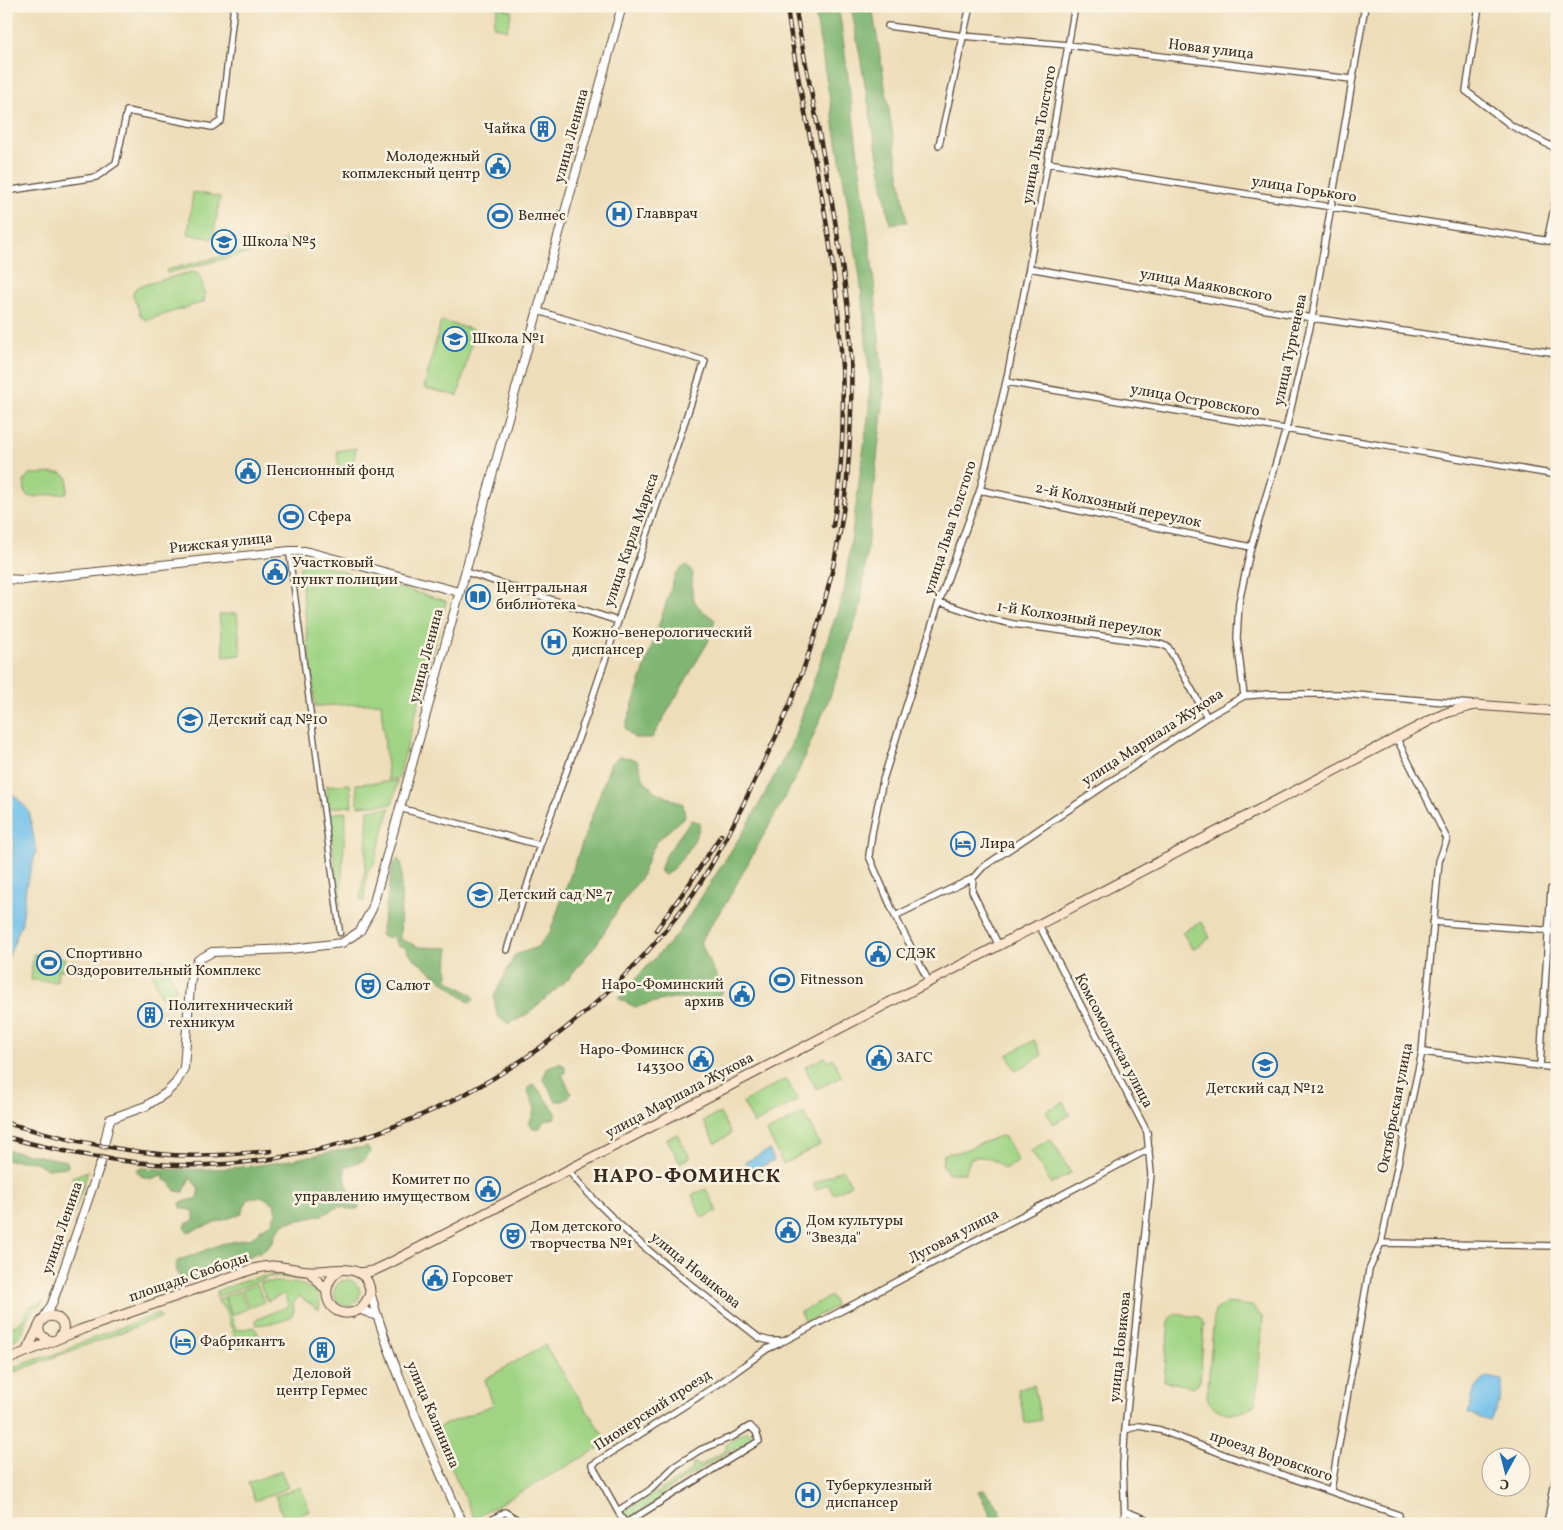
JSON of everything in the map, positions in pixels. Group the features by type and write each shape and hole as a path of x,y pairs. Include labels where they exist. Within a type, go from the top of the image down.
{"main road":[{"name":"улица Маршала Жукова","path":"359,1273 373,1271 1446,713 1475,705 1557,711"},
{"name":"площадь Свободы","path":"6,1360 80,1330 253,1269 271,1266 309,1272 339,1272"},
{"path":"370,1290 366,1280 359,1273 339,1272 328,1281 326,1290 327,1299 333,1307 346,1313 359,1309 366,1302 370,1290 373,1271"},
{"path":"309,1272 326,1290"},
{"path":"27,1350 41,1323 50,1316 80,1330"},
{"path":"41,1323 40,1333 44,1339 55,1340 63,1331 60,1321"}],"street":[{"path":"6,191 96,176 116,163 127,111 212,127 222,121 234,6"},
{"name":"улица Ленина","path":"105,1142 110,1119 146,1106 166,1093 176,1083 184,1068 190,986 192,972 198,960 212,952 291,949 342,943 360,931 372,909 622,6"},
{"path":"939,145 970,6"},
{"name":"улица Льва Толстого","path":"929,982 895,916 869,856 872,833 883,780 939,602 980,490 1006,382 1029,268 1075,6"},
{"name":"улица Тургенева","path":"1244,696 1238,638 1240,602 1251,547 1286,429 1312,318 1351,79 1365,6"},
{"path":"1480,6 1466,91 1512,126 1557,149"},
{"name":"Новая улица","path":"888,26 963,36 1068,45 1351,79"},
{"name":"улица Горького","path":"1048,163 1557,242"},
{"path":"1547,241 1557,194"},
{"name":"улица Маяковского","path":"1029,268 1312,318 1557,354"},
{"name":"улица Карла Маркса","path":"507,950 540,845 706,361 538,311"},
{"name":"улица Островского","path":"1006,382 1557,475"},
{"name":"2-й Колхозный переулок","path":"980,490 1251,547"},
{"path":"289,551 340,933"},
{"name":"Рижская улица","path":"9,580 289,551 305,551 459,592"},
{"path":"466,572 618,621"},
{"name":"1-й Колхозный переулок","path":"939,602 986,618 1150,642 1168,647 1207,717"},
{"name":"улица Маршала Жукова","path":"895,916 973,878 990,863 1207,717 1244,696 1342,694 1475,705"},
{"name":"Октябрьская улица","path":"1330,1490 1369,1270 1381,1243 1422,1052 1439,861 1447,838 1396,738"},
{"path":"399,808 540,845"},
{"path":"973,878 972,891 998,946"},
{"path":"1540,1066 1551,889"},
{"path":"1433,922 1557,931"},
{"name":"Комсомольская улица","path":"1039,925 1147,1132 1151,1174"},
{"path":"1422,1052 1557,1068"},
{"name":"Луговая улица","path":"770,1341 784,1341 1149,1148"},
{"name":"улица Ленина","path":"41,1323 52,1304 101,1162"},
{"name":"улица Новикова","path":"568,1170 593,1200 620,1226 759,1338 770,1341"},
{"name":"улица Новикова","path":"1125,1524 1123,1465 1125,1430 1151,1174"},
{"path":"1381,1243 1557,1246"},
{"name":"улица Калинина","path":"370,1290 377,1316 420,1426 463,1524"},
{"path":"52,1304 60,1321"},
{"path":"359,1309 377,1316"},
{"name":"Пионерский проезд","path":"626,1523 592,1465 720,1383 767,1349 784,1341"},
{"path":"618,1510 650,1490 675,1466 700,1450 734,1436 750,1426 756,1432 759,1440 626,1523"},
{"name":"проезд Воровского","path":"1125,1430 1139,1426 1160,1430 1228,1456 1399,1515 1398,1524"},
{"path":"1547,1524 1557,1471"},
{"path":"1125,1511 1158,1524"},
{"path":"486,1524 505,1512 524,1524"}],"green space":[{"path":"814,6 838,6 873,271 884,395 861,605 831,694 797,775 727,901 700,942 722,988 722,994 705,999 672,998 635,1007 618,998 679,932 750,821 793,741 844,592 869,410 870,382 860,277"},
{"path":"851,6 872,6 907,222 890,224"},
{"path":"498,7 512,11 507,30 493,26"},
{"path":"193,192 220,197 213,239 188,234"},
{"path":"297,238 298,241 167,273 166,270"},
{"path":"191,272 197,273 200,279 204,291 204,302 147,320 141,317 133,295 134,290 139,286"},
{"path":"441,321 475,330 458,396 424,388"},
{"path":"356,448 352,470 339,471 337,451"},
{"path":"61,473 68,478 67,493 30,497 25,494 24,481 29,474"},
{"path":"311,562 446,601 398,779 388,780 381,703 315,706 300,568 303,564"},
{"path":"686,565 693,573 692,590 695,601 702,610 715,620 708,642 652,738 634,738 625,728 676,573"},
{"path":"237,613 241,655 224,657 219,615"},
{"path":"620,756 637,760 644,780 656,792 683,804 685,816 658,840 640,879 621,904 598,942 567,980 526,1015 509,1024 497,1016 494,996 515,955 537,947 550,932 611,763"},
{"path":"398,781 392,804 358,806 356,784"},
{"path":"350,784 352,806 328,808 326,786"},
{"path":"390,808 374,864 367,871 364,902 360,899 365,870 368,810"},
{"path":"346,812 340,907 329,814"},
{"path":"691,820 700,823 696,837 682,859 665,875 660,872 664,858"},
{"path":"398,859 402,864 400,939 419,947 449,948 449,981 472,995 474,1000 471,1002 467,1001 409,954 405,947 398,946 392,936 385,938 381,935 393,863"},
{"path":"1202,922 1210,938 1193,949 1182,932"},
{"name":"Спортивно Оздоровительный Комплекс","path":"33,954 65,958 64,970 58,970 57,982 31,980"},
{"path":"165,959 177,991 161,997 149,965"},
{"path":"1034,1040 1042,1055 1016,1071 1007,1055"},
{"path":"825,1057 828,1061 833,1059 842,1077 816,1089 805,1067"},
{"path":"559,1063 565,1066 565,1073 562,1075 571,1093 563,1101 556,1101 543,1078 548,1067"},
{"path":"786,1079 798,1100 754,1124 743,1102"},
{"path":"533,1084 543,1094 556,1113 555,1118 543,1122 540,1128 535,1130 529,1124 535,1109 527,1089"},
{"path":"1063,1102 1070,1115 1053,1124 1046,1111"},
{"path":"720,1113 731,1134 715,1143 703,1121"},
{"path":"804,1113 820,1145 783,1164 767,1132"},
{"path":"677,1134 690,1157 680,1163 667,1139"},
{"path":"1000,1136 1005,1137 1018,1161 1004,1169 993,1160 981,1157 971,1158 965,1173 948,1173 942,1164 944,1154 959,1152"},
{"path":"1051,1139 1071,1173 1051,1184 1031,1150"},
{"path":"367,1147 371,1153 364,1160 345,1167 345,1178 348,1187 352,1195 360,1202 358,1209 348,1209 339,1206 319,1216 285,1223 275,1234 273,1242 266,1249 192,1281 182,1279 176,1270 177,1261 221,1244 252,1238 262,1228 271,1224 276,1213 275,1204 263,1197 248,1199 241,1214 188,1232 185,1228 186,1224 194,1220 194,1211 181,1208 180,1203 197,1198 199,1189 190,1177 184,1192 175,1191 170,1182 164,1180 164,1174 151,1179 141,1176 136,1170 142,1168 194,1170 246,1167 345,1149"},
{"path":"6,1150 67,1161 68,1167 47,1169 36,1162 6,1160"},
{"path":"843,1169 851,1185 833,1194 828,1184 816,1190 813,1184"},
{"path":"88,1171 73,1215 67,1217 65,1212 73,1208 78,1193 72,1177"},
{"path":"706,1189 717,1211 702,1218 692,1195"},
{"path":"271,1275 296,1277 311,1281 272,1276 216,1297 217,1291 253,1278"},
{"path":"347,1280 356,1284 360,1293 356,1302 347,1306 338,1302 334,1293 338,1284"},
{"path":"260,1283 291,1283 310,1288 320,1300 319,1310 299,1296 293,1304 292,1316 279,1322 257,1325 255,1320 289,1306 284,1294 267,1301"},
{"path":"257,1284 264,1302 249,1308 242,1290"},
{"path":"240,1291 247,1309 232,1315 225,1296"},
{"path":"831,1296 836,1306 806,1322 800,1312"},
{"path":"224,1297 236,1330 255,1327 260,1339 239,1348 224,1309 217,1300"},
{"path":"44,1301 30,1314 21,1334 6,1344 6,1329 20,1323 29,1307"},
{"path":"1226,1303 1252,1306 1263,1318 1256,1403 1250,1408 1237,1413 1222,1412 1211,1404 1207,1397 1215,1311"},
{"path":"157,1314 162,1317 6,1375 6,1370 61,1353 80,1343"},
{"path":"1174,1314 1199,1317 1204,1324 1200,1381 1194,1387 1164,1381 1169,1321"},
{"path":"545,1345 608,1443 474,1518 434,1429 493,1405 485,1379"},
{"path":"1034,1385 1041,1420 1025,1423 1018,1389"},
{"path":"746,1431 754,1435 754,1442 740,1450 733,1449 667,1490 662,1499 658,1492 691,1471 692,1464 695,1463 700,1466 726,1450 726,1444"},
{"path":"281,1471 288,1488 255,1501 248,1483"},
{"path":"301,1487 310,1511 285,1521 275,1496"},
{"path":"984,1490 999,1508 1003,1524 995,1524 978,1491"},
{"path":"656,1492 662,1500 627,1522 621,1512"}],"water":[{"path":"6,787 29,811 36,851 26,887 22,922 6,964 6,907 14,840 6,823"},
{"path":"769,1150 774,1160 750,1172 745,1162"},
{"path":"1486,1377 1503,1380 1500,1400 1490,1421 1468,1414 1474,1390"}],"tunnel":[{"path":"101,1162 105,1141"}],"railway":[{"path":"787,6 799,84 825,214 840,331 843,409 842,449 833,526"},
{"path":"6,1137 90,1156 132,1162 175,1165 251,1162 325,1148 398,1125 467,1093 532,1054 592,1007 646,953 693,894 736,820 776,736 807,659 830,579 845,497 851,401 851,346 848,310 831,196 795,6"},
{"path":"656,930 688,886 721,835"},
{"path":"6,1123 82,1142 160,1154 201,1156 271,1151"}],"place":[{"name":"Чайка","path":"543,129"},
{"name":"Молодежный копмлексный центр","path":"498,166"},
{"name":"Главврач","path":"619,214"},
{"name":"Велнес","path":"500,216"},
{"name":"Школа №5","path":"224,242"},
{"name":"Школа №1","path":"455,339"},
{"name":"Пенсионный фонд","path":"248,471"},
{"name":"Сфера","path":"291,517"},
{"name":"Участковый пункт полиции","path":"275,572"},
{"name":"Центральная библиотека","path":"478,597"},
{"name":"Кожно-венерологический диспансер","path":"554,642"},
{"name":"Детский сад №10","path":"190,720"},
{"name":"Лира","path":"963,844"},
{"name":"Детский сад № 7","path":"480,895"},
{"name":"СДЭК","path":"878,954"},
{"name":"Спортивно Оздоровительный Комплекс","path":"49,963"},
{"name":"Fitnesson","path":"782,980"},
{"name":"Салют","path":"368,986"},
{"name":"Наро-Фоминский архив","path":"742,994"},
{"name":"Политехнический техникум","path":"150,1015"},
{"name":"ЗАГС","path":"879,1058"},
{"name":"Наро-Фоминск 143300","path":"701,1059"},
{"name":"Детский сад №12","path":"1265,1065"},
{"name":"Комитет по управлению имуществом","path":"488,1189"},
{"name":"Дом культуры \"Звезда\"","path":"788,1230"},
{"name":"Дом детского творчества №1","path":"513,1236"},
{"name":"Горсовет","path":"435,1278"},
{"name":"Фабрикантъ","path":"183,1342"},
{"name":"Деловой центр Гермес","path":"322,1350"},
{"name":"Туберкулезный диспансер","path":"808,1495"}],"district":[{"name":"НАРО-ФОМИНСК","path":"687,1177"}]}
